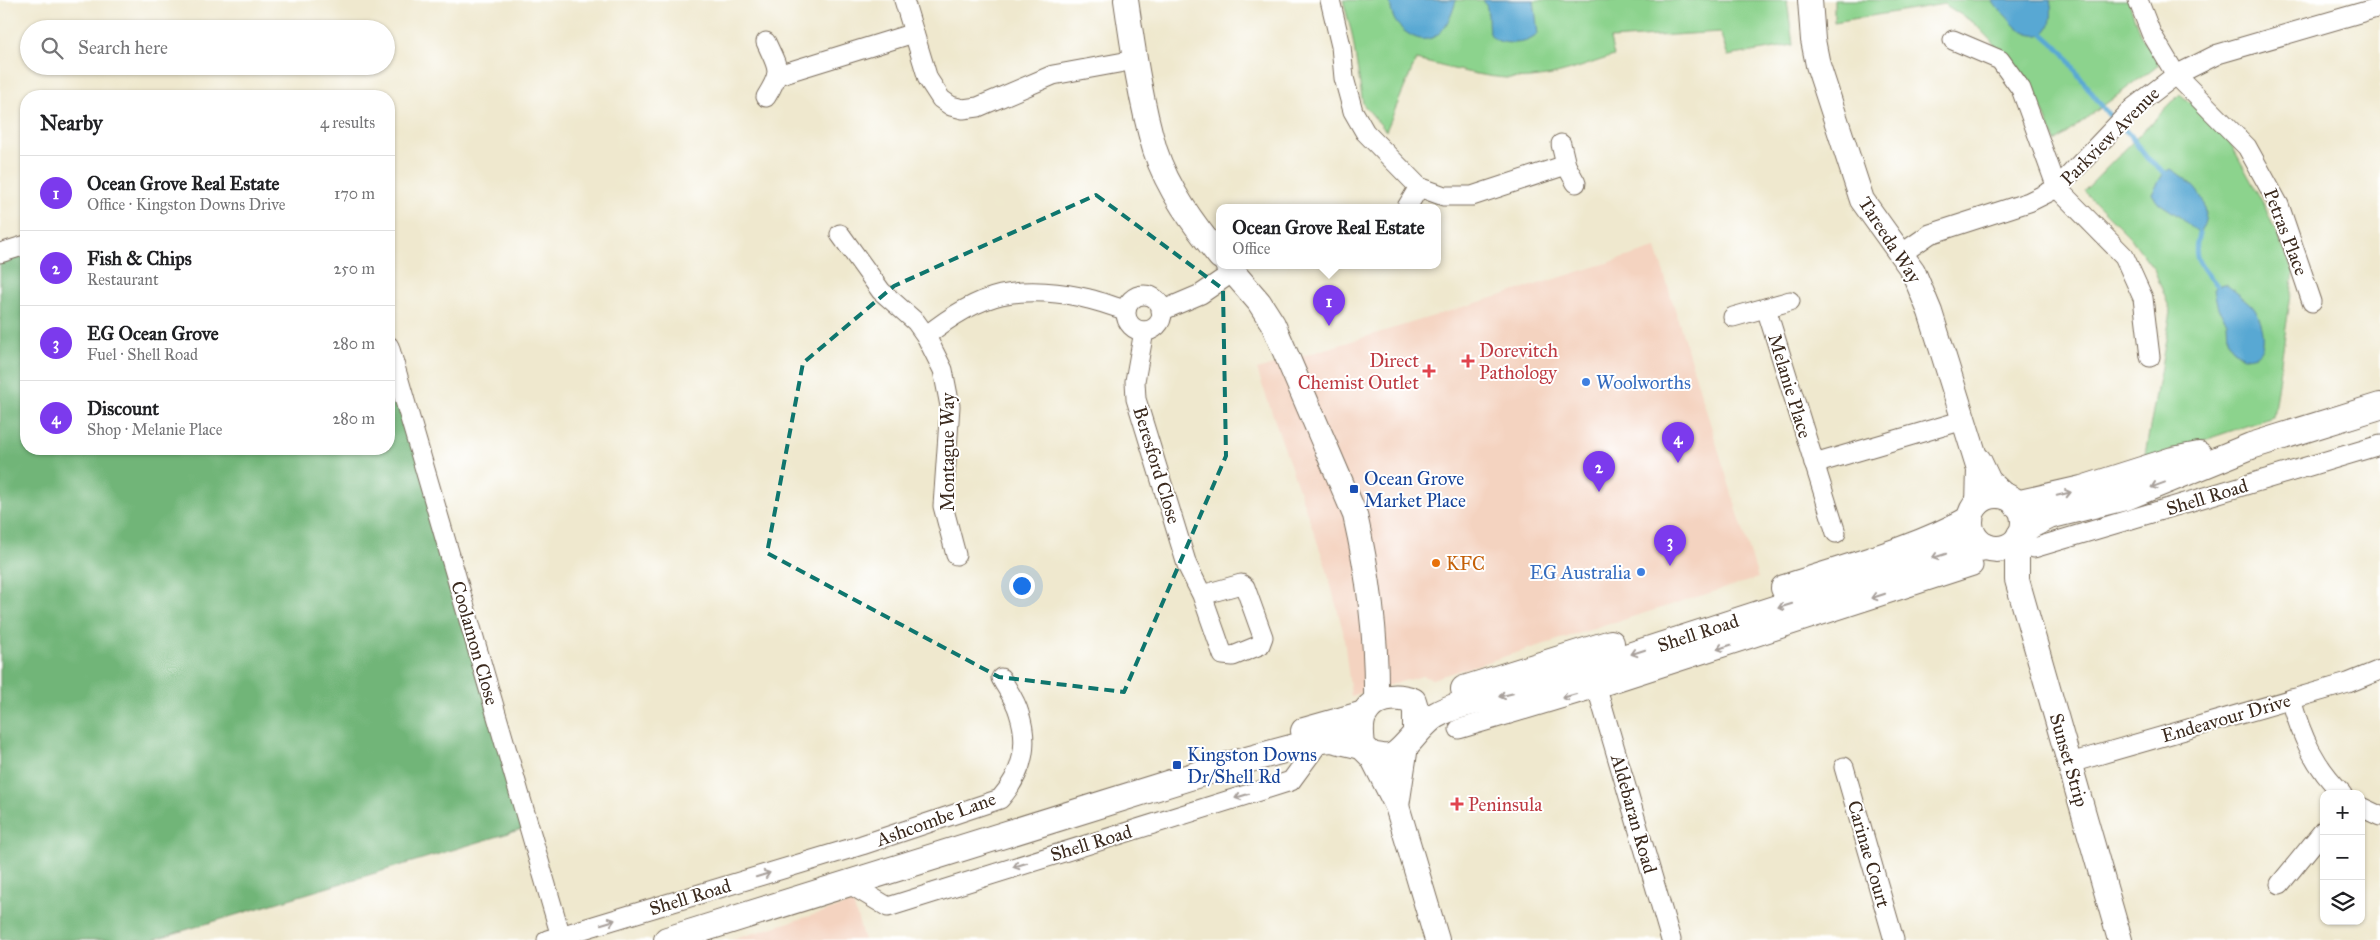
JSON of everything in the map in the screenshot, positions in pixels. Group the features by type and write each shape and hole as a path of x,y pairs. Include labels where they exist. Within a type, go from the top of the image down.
{"main road":[{"name":"Shell Road","path":"1408,699 1422,702 1748,608 1889,574 1947,553 2005,548 2029,526 2049,516 2126,497 2251,446 2380,406"},
{"name":"Shell Road","path":"2011,501 2082,489 2173,460 2251,446"},
{"path":"1992,496 2011,501 2023,517 2024,526 2005,548 1979,543 1972,534 1974,511 1992,496"},
{"name":"Shell Road","path":"1411,739 1434,716 1452,707 1515,693 1748,608 1950,530 1974,511"},
{"path":"1390,697 1408,699 1416,711 1411,739 1390,757 1366,751 1360,730 1370,708 1390,697"},
{"name":"Shell Road","path":"1228,765 1302,731 1370,708"},
{"name":"Shell Road","path":"668,940 1228,765 1321,740 1332,739 1366,751"}],"street":[{"path":"904,0 933,90 951,106 962,109 990,103 1053,75 1136,60"},
{"path":"1126,0 1136,60 1155,150 1175,193 1194,225 1216,251"},
{"path":"1330,0 1342,46 1344,78 1353,111 1365,132 1419,187 1444,196 1472,196 1566,165"},
{"name":"Tareeda Way","path":"1810,0 1813,40 1818,65 1855,181 1868,209 1901,254 1922,290 1974,450 1979,469 1974,511"},
{"name":"Petras Place","path":"2138,0 2151,33 2176,75 2247,146 2279,205 2312,302"},
{"name":"Parkview Avenue","path":"1901,254 1930,234 2020,205 2057,188 2134,107 2176,75 2218,54 2380,7"},
{"path":"778,75 914,32"},
{"path":"1954,40 2000,60 2021,89 2057,188 2124,256 2143,298 2150,357"},
{"path":"766,42 778,75 766,97"},
{"path":"1561,144 1566,165 1576,183"},
{"path":"1409,204 1419,187"},
{"name":"Montague Way","path":"840,234 881,291 916,322 938,358 948,389 950,406 943,506 956,555"},
{"path":"0,253 20,247"},
{"path":"1162,311 1154,299 1142,296 1136,297 1126,310 1127,319 1131,326 1144,331 1152,329 1158,324 1162,311 1201,294 1223,269"},
{"path":"1231,269 1259,302 1272,324 1355,515 1362,545 1375,650 1370,708"},
{"path":"926,336 941,324 986,300 1002,295 1026,293 1068,295 1090,299 1126,310"},
{"name":"Melanie Place","path":"1733,318 1790,301"},
{"name":"Melanie Place","path":"1766,308 1836,533"},
{"name":"Beresford Close","path":"1144,331 1135,381 1136,398 1188,565 1202,595"},
{"name":"Coolamon Close","path":"395,367 557,939"},
{"path":"1814,464 1964,420"},
{"name":"Shell Road","path":"1459,728 1597,688 1924,582 2005,548 2380,445"},
{"name":"Tareeda Way","path":"1974,450 1989,481 2011,501"},
{"name":"Sunset Strip","path":"2005,548 2017,580 2120,940"},
{"path":"1375,650 1408,699"},
{"name":"Endeavour Drive","path":"2070,763 2292,700 2348,683 2380,670"},
{"name":"Ashcombe Lane","path":"862,845 1000,799 1014,784 1021,766 1024,742 1020,713 1001,678"},
{"name":"Aldebaran Road","path":"1597,688 1671,940"},
{"path":"2292,700 2297,721 2310,753 2326,777 2338,790"},
{"path":"1397,806 1411,739"},
{"name":"Shell Road","path":"859,879 888,907 1291,781 1321,740"},
{"path":"1366,751 1397,806 1436,940"},
{"name":"Carinae Court","path":"1844,767 1894,940"},
{"path":"2365,809 2380,816"},
{"path":"2280,884 2320,835"},
{"path":"859,879 862,845"},
{"name":"Shell Road","path":"557,939 862,845"}],"highlighted area":[{"path":"1096,195 1223,289 1226,456 1124,692 999,677 767,553 803,363 894,286"}],"shaded area":[{"path":"1656,248 1758,578 1432,679 1422,676 1351,696 1343,631 1326,567 1257,370"},
{"path":"853,903 864,940 731,940"}],"green space":[{"path":"1343,0 1787,0 1793,45 1728,56 1720,32 1610,39 1614,56 1559,73 1524,78 1493,77 1416,60 1386,131 1363,104 1352,34"},
{"path":"1834,0 2128,0 2141,36 2159,64 2055,142 2033,85 1974,23 1944,4 1834,22"},
{"path":"2180,94 2226,135 2263,203 2294,273 2273,417 2144,460 2171,312 2154,269 2130,237 2084,191"},
{"path":"20,254 20,455 395,455 395,367 529,827 152,940 0,940 0,261"}],"water":[{"path":"1390,0 1456,0 1445,26 1433,38 1425,39 1417,38 1407,33 1396,23 1392,15"},
{"path":"1483,0 1534,0 1538,34 1520,43 1501,42 1494,38 1488,27 1488,13"},
{"path":"1992,0 2050,0 2051,16 2048,29 2038,35 2031,35 2022,31 1997,8"},
{"path":"2171,169 2195,188 2205,205 2204,224 2199,234 2180,217 2159,203 2152,194 2164,172"},
{"path":"2225,284 2251,305 2259,317 2263,331 2263,345 2256,355 2244,357 2233,351 2228,339 2227,322 2218,309 2214,290 2217,285"}],"waterway":[{"path":"2043,34 2065,54 2108,114 2128,133 2147,158 2164,172"},
{"path":"2199,234 2196,250 2197,257 2202,267 2217,285"}],"place":[{"name":"Ocean Grove Real Estate","path":"1329,326"},
{"name":"Dorevitch Pathology","path":"1468,361"},
{"name":"Direct Chemist Outlet","path":"1429,371"},
{"name":"Woolworths","path":"1586,382"},
{"name":"Discount","path":"1678,463"},
{"name":"Ocean Grove Market Place","path":"1354,489"},
{"name":"Fish & Chips","path":"1599,492"},
{"name":"KFC","path":"1436,563"},
{"name":"EG Ocean Grove","path":"1670,566"},
{"name":"EG Australia","path":"1641,572"},
{"name":"Kingston Downs Dr/Shell Rd","path":"1177,765"},
{"name":"Peninsula","path":"1457,804"}]}
